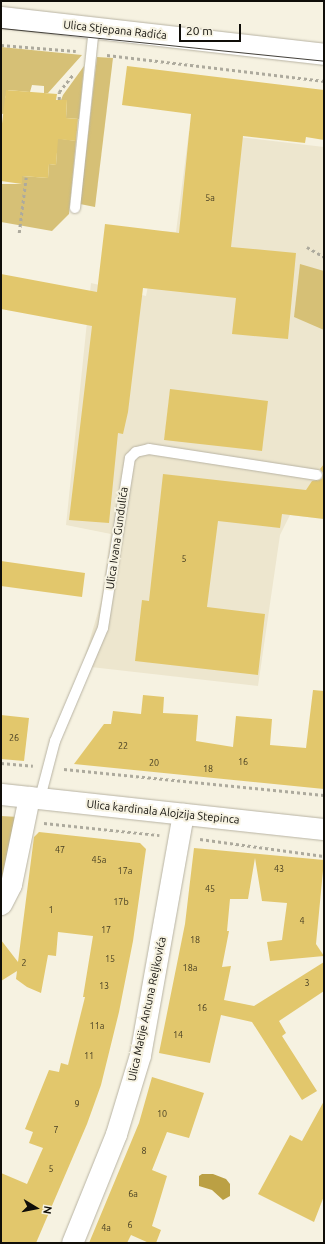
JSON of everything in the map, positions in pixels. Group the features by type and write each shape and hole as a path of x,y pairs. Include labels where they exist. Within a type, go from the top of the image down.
{"street":[{"name":"Ulica Stjepana Radića","path":"1,17 324,54"},
{"name":"Ulica kardinala Alojzija Stepinca","path":"1,794 324,830"},
{"path":"1,904 11,884 35,798"},
{"name":"Ulica Matije Antuna Reljkovića","path":"72,1243 116,1134 140,1055 183,814"}],"lane":[{"path":"75,208 94,28"},
{"name":"Ulica Ivana Gundulića","path":"35,798 103,628 130,458 136,452 149,449 316,475"}],"path":[{"path":"1,45 92,53 324,80"},
{"path":"19,233 26,177"},
{"path":"307,247 324,257"},
{"path":"1,763 324,796"}],"shaded area":[{"path":"1,47 82,55 48,93 44,93 44,86 32,85 30,92 8,90 5,98 8,113 2,114 1,132"},
{"path":"97,57 113,58 95,207 80,204"},
{"path":"84,66 79,119 66,118 67,100 61,100"},
{"path":"189,131 324,147 324,519 290,515 280,535 258,686 82,666 101,602 111,534 66,525 91,283 146,296 159,231 176,232"},
{"path":"51,133 62,139 76,141 69,214 52,231 1,222 1,184 21,184 22,176 48,178 49,164 56,165 57,149"},
{"path":"300,264 324,271 324,330 294,317"},
{"path":"1,816 18,817 1,889"},
{"path":"202,1174 213,1174 226,1179 230,1184 230,1196 223,1200 212,1190 199,1186 199,1176"}],"building":[{"path":"127,66 324,90 324,140 306,137 305,143 243,136 231,247 296,253 288,339 232,334 236,298 143,288 128,412 123,434 118,433 109,523 69,520 92,326 1,309 1,274 97,292 105,224 179,233 191,114 122,105"},
{"path":"6,90 57,94 56,100 67,100 66,118 78,119 76,141 58,139 56,165 49,164 48,178 22,176 22,184 1,181 1,132"},
{"path":"170,389 268,401 262,451 164,440"},
{"path":"324,464 324,519 282,514 280,528 218,521 207,607 265,614 258,675 135,661 142,600 149,601 163,474 306,490 312,481 322,479 323,473 320,469"},
{"path":"1,561 85,573 82,597 1,586"},
{"path":"313,690 324,691 324,789 74,764 104,724 111,724 113,711 141,714 143,695 164,697 163,713 198,715 196,741 233,747 236,716 272,719 270,745 306,748"},
{"path":"1,715 29,718 24,761 1,759"},
{"path":"39,832 140,843 146,849 133,941 119,1012 101,1085 87,1124 36,1243 1,1243 1,1173 27,1184 43,1148 29,1143 33,1132 25,1129 49,1070 59,1072 61,1063 68,1065 85,997 83,997 93,936 58,932 56,956 48,955 41,993 27,987 16,979 17,971 1,981 1,940 18,962 34,837"},
{"path":"194,848 324,860 316,944 324,956 270,961 267,942 282,940 287,903 262,901 255,858 248,899 230,899 227,931 229,931 222,967 231,966 224,1000 254,1006 324,962 324,991 279,1021 286,1033 282,1036 317,1091 302,1100 252,1022 221,1015 210,1063 159,1053 185,924"},
{"path":"152,1077 204,1093 189,1138 167,1132 152,1170 167,1176 152,1226 161,1230 156,1243 149,1243 131,1235 127,1243 89,1243 139,1123"},
{"path":"324,1101 324,1196 314,1222 258,1194 290,1135 302,1141"}],"tram line":[{"path":"1,28 324,61"}]}
